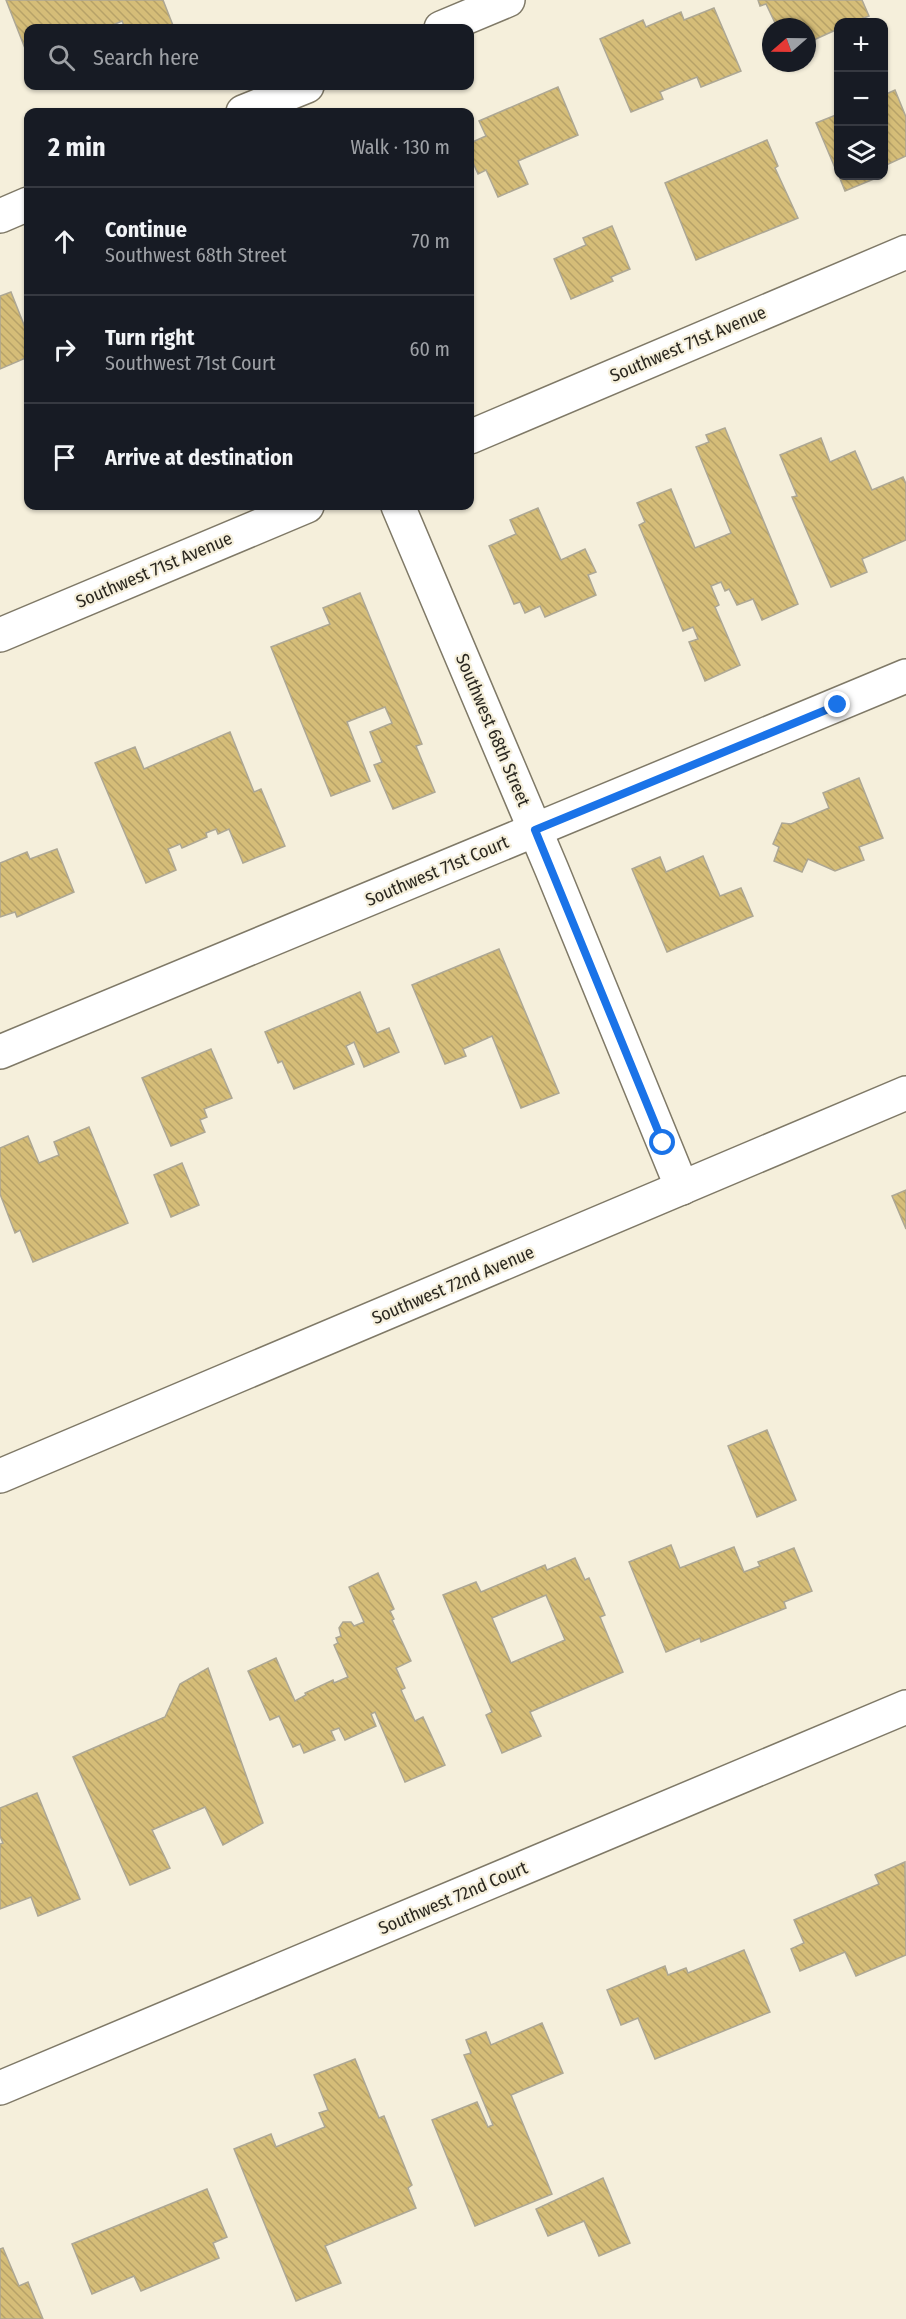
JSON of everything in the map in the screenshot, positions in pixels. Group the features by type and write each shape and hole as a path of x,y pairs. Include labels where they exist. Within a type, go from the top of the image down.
{"street":[{"path":"451,24 508,0"},
{"path":"253,108 296,90"},
{"path":"0,216 24,206"},
{"name":"Southwest 71st Avenue","path":"474,435 906,252"},
{"name":"Southwest 71st Avenue","path":"0,635 297,510"},
{"name":"Southwest 68th Street","path":"400,510 535,830 681,1188"},
{"name":"Southwest 71st Court","path":"0,1052 906,676"},
{"name":"Southwest 72nd Avenue","path":"0,1476 906,1093"},
{"name":"Southwest 72nd Court","path":"0,2088 906,1707"}],"building":[{"path":"6,0 163,0 172,24 123,24 122,21 115,24 24,24 24,46"},
{"path":"758,0 862,0 869,16 834,18 834,31 816,39 816,18 773,18 766,4 760,6"},
{"path":"714,8 741,71 701,87 697,77 660,92 663,99 631,112 600,39 643,20 646,27 681,12 684,20"},
{"path":"558,87 578,135 518,161 528,184 498,197 486,170 478,174 474,165 474,141 486,136 479,121"},
{"path":"895,90 906,117 906,156 888,164 888,126 888,93"},
{"path":"834,116 834,166 816,123"},
{"path":"767,140 778,166 775,168 798,218 696,260 665,183"},
{"path":"841,180 871,180 845,191"},
{"path":"612,226 630,269 611,277 613,281 571,299 554,259 586,245 583,238"},
{"path":"11,292 24,325 24,359 0,369 0,296"},
{"path":"725,428 798,604 762,620 753,599 737,605 729,589 725,591 721,582 711,586 719,605 715,607 740,665 705,681 689,642 698,639 693,627 683,631 639,525 645,522 637,503 671,489 695,548 731,533 696,447 709,442 706,435"},
{"path":"821,438 830,462 855,451 872,490 903,477 906,484 906,540 862,559 867,572 831,587 792,497 797,496 780,455"},
{"path":"538,508 561,560 585,549 596,572 588,575 596,595 545,617 540,606 525,613 520,602 514,604 489,546 516,534 510,520"},
{"path":"360,593 422,744 416,746 435,792 393,809 374,765 382,762 370,732 392,723 385,707 347,722 370,781 331,796 271,647 330,624 323,608"},
{"path":"230,732 254,792 261,789 285,846 243,863 229,829 218,834 216,829 206,833 207,837 182,848 180,844 168,849 176,870 146,883 95,763 135,747 144,769"},
{"path":"859,778 883,838 859,847 864,860 835,871 808,859 802,872 774,861 779,847 773,844 782,823 791,824 829,808 823,793"},
{"path":"57,849 74,892 17,917 15,912 0,917 0,863 27,852 30,859"},
{"path":"703,856 720,896 741,888 753,916 667,952 632,869 660,857 666,872"},
{"path":"499,949 559,1093 521,1108 492,1036 463,1049 466,1056 445,1064 412,985"},
{"path":"360,992 377,1033 389,1028 399,1052 364,1067 354,1042 346,1046 354,1064 294,1089 282,1061 278,1063 265,1032"},
{"path":"211,1049 232,1098 204,1109 207,1117 200,1120 205,1132 171,1146 142,1078"},
{"path":"89,1127 128,1223 33,1262 20,1230 15,1233 0,1194 0,1148 28,1136 39,1163 59,1155 54,1142"},
{"path":"182,1163 199,1205 171,1217 154,1175"},
{"path":"906,1190 906,1229 892,1196"},
{"path":"767,1430 796,1500 757,1517 728,1446"},
{"path":"671,1545 680,1568 734,1547 744,1572 760,1566 758,1562 794,1548 812,1591 784,1602 786,1608 701,1642 700,1638 666,1652 629,1562"},
{"path":"575,1558 585,1580 589,1578 605,1615 600,1617 623,1672 530,1712 541,1736 502,1753 486,1715 492,1712 443,1595 476,1582 481,1592 545,1565 547,1570","holes":["546,1595 565,1640 511,1663 492,1618"]},
{"path":"378,1573 394,1609 390,1611 394,1619 392,1620 411,1661 396,1668 405,1688 401,1690 415,1721 423,1717 445,1765 405,1782 375,1712 371,1714 376,1726 345,1740 339,1728 331,1731 335,1740 304,1753 300,1744 293,1747 279,1716 270,1720 248,1671 276,1658 295,1701 306,1695 305,1693 333,1680 334,1683 348,1677 334,1645 338,1643 336,1638 341,1636 339,1628 343,1622 351,1622 354,1626 364,1622 349,1587"},
{"path":"208,1668 263,1823 223,1845 205,1807 152,1830 170,1868 130,1885 73,1757 165,1717 180,1684"},
{"path":"37,1793 80,1899 38,1916 31,1897 0,1909 0,1844 3,1843 0,1836 0,1808"},
{"path":"905,1862 906,1955 856,1976 845,1952 800,1971 791,1949 804,1943 794,1920 879,1884 875,1875"},
{"path":"744,1950 770,2012 655,2059 638,2018 621,2025 607,1990 665,1966 668,1975 686,1968 688,1973"},
{"path":"542,2023 563,2073 511,2095 552,2194 475,2226 432,2120 477,2102 488,2127 493,2125 464,2055 471,2053 466,2040 486,2032 491,2045"},
{"path":"355,2059 379,2118 384,2116 412,2185 408,2188 416,2208 325,2246 341,2283 296,2301 234,2149 271,2134 276,2147 325,2127 319,2113 328,2110 314,2075"},
{"path":"603,2178 630,2243 599,2256 584,2221 548,2236 536,2209"},
{"path":"207,2189 227,2237 213,2243 219,2258 141,2291 134,2276 92,2294 72,2244"},
{"path":"3,2248 19,2286 28,2282 43,2319 0,2319 0,2249"}],"route":[{"path":"663,1143 535,830 838,705"}]}
